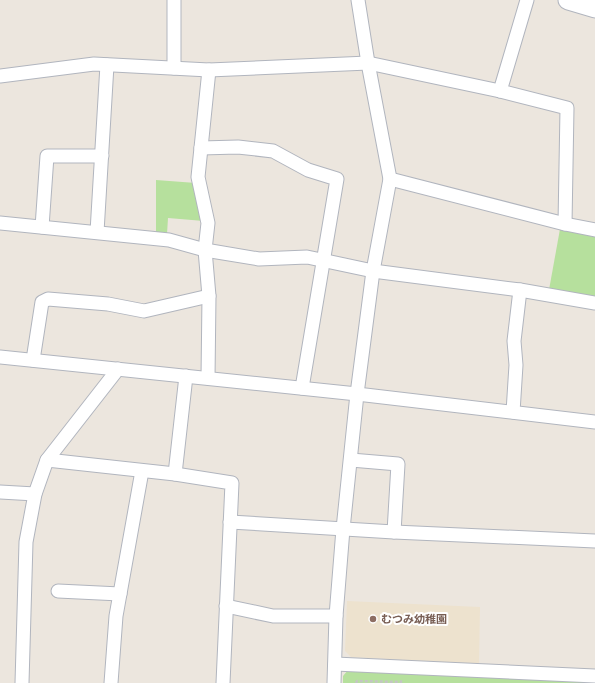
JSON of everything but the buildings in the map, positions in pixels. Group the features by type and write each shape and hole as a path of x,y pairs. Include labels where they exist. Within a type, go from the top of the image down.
{"street":[{"path":"174,0 174,68"},
{"path":"334,683 336,616 350,460 373,271 390,179 368,63 358,0"},
{"path":"500,91 527,0"},
{"path":"568,0 595,8"},
{"path":"0,76 94,64 209,70 368,63 500,91 567,108 565,224"},
{"path":"97,232 108,65"},
{"path":"208,378 209,296 205,250 208,223 198,177 209,70"},
{"path":"201,148 238,147 274,151 308,170 337,179 302,388"},
{"path":"42,226 47,156 102,156"},
{"path":"390,179 565,224 595,230"},
{"path":"0,223 42,226 169,240 205,250 259,259 307,258 373,271 520,290 595,303"},
{"path":"513,412 516,365 514,341 520,290"},
{"path":"33,360 42,302 48,299 108,304 144,311 209,296"},
{"path":"0,357 358,394 595,422"},
{"path":"22,683 26,542 35,494 47,460 118,369"},
{"path":"175,474 186,376"},
{"path":"47,460 175,474 232,483 223,683"},
{"path":"350,460 398,464 394,532"},
{"path":"111,683 116,616 142,471"},
{"path":"0,492 35,494"},
{"path":"230,522 394,532 595,541"},
{"path":"58,591 120,594"},
{"path":"226,606 273,616 336,616"},
{"path":"335,664 595,676"}],"shaded area":[{"path":"347,601 480,607 479,664 351,657 345,651"}],"green space":[{"path":"156,180 196,183 204,221 168,218 167,234 156,233"},
{"path":"560,229 595,235 595,299 549,290"},
{"path":"349,669 595,681 595,683 343,683 343,676"}],"place":[{"name":"むつみ幼稚園","path":"373,619"}]}
